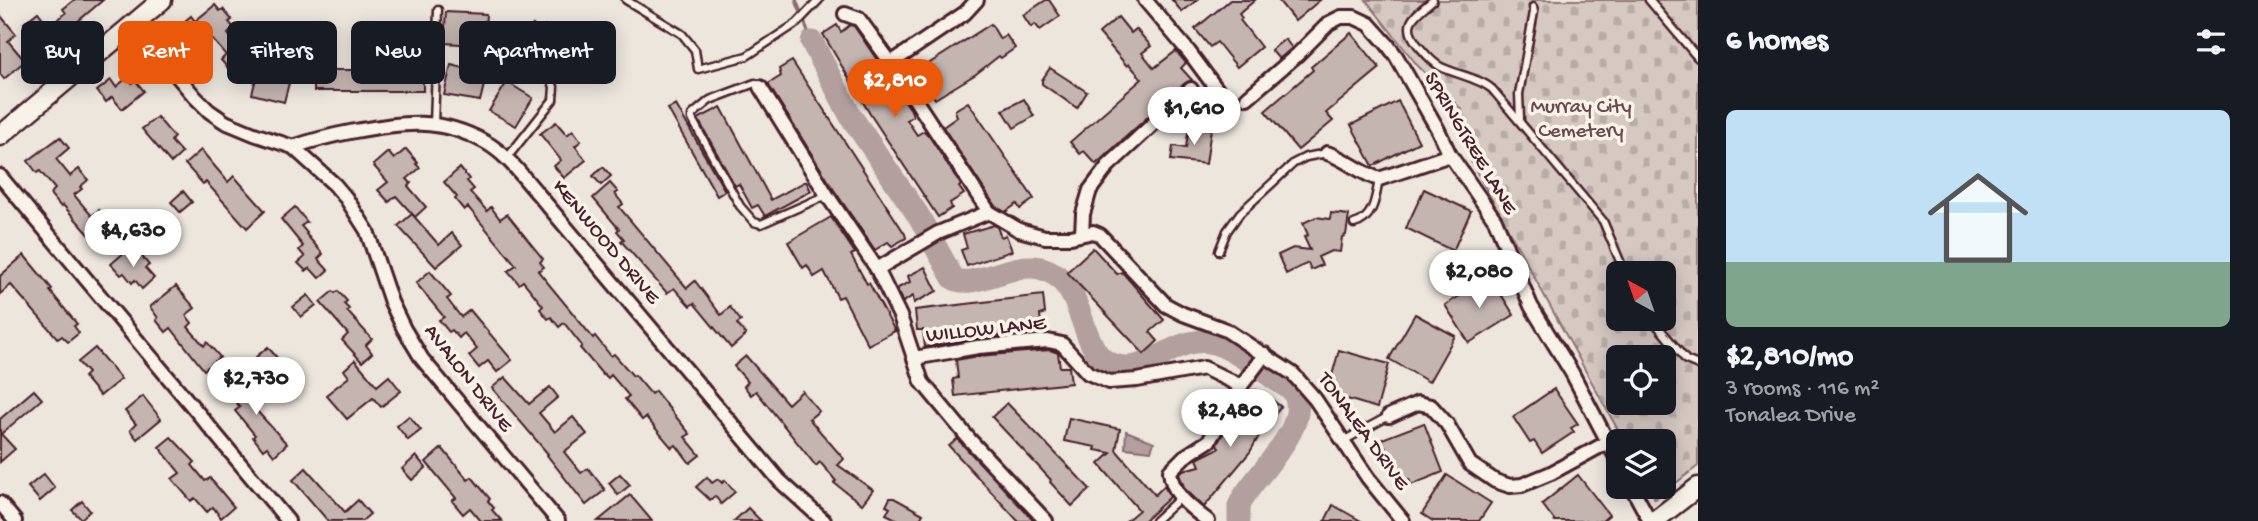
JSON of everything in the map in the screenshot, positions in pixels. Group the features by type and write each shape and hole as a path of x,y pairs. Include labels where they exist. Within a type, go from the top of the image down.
{"main road":[{"path":"137,21 162,0"},
{"path":"0,136 118,37"},
{"path":"1652,521 1698,487"}],"street":[{"path":"891,63 965,13 977,0"},
{"path":"1145,0 1224,99"},
{"name":"TONALEA DRIVE","path":"845,14 859,19 989,212 1019,230 1032,234 1060,238 1093,232 1108,242 1166,305 1226,330 1262,358 1293,374 1302,382 1368,478 1403,521"},
{"name":"SPRINGTREE LANE","path":"1247,98 1329,23 1341,17 1359,18 1370,24 1387,44 1450,155 1494,220 1531,306 1572,373 1606,438"},
{"name":"AVALON DRIVE","path":"185,84 209,111 234,126 293,146 335,185 366,232 391,302 422,359 558,521"},
{"name":"WILLOW LANE","path":"760,87 877,269 900,316 922,382 970,440 1046,521"},
{"path":"1082,234 1083,214 1090,190 1108,166 1191,89"},
{"name":"KENWOOD DRIVE","path":"293,146 316,139 408,122 459,130 477,138 507,158 780,481 824,521"},
{"path":"1327,153 1350,162 1369,176 1379,179 1450,155"},
{"path":"0,176 288,521"},
{"path":"877,269 938,233 989,212"},
{"name":"WILLOW LANE","path":"914,358 978,347 1048,341 1062,344 1088,373 1109,382 1138,380 1204,368 1245,381"},
{"path":"1208,521 1180,498 1171,481 1170,471 1184,457 1209,440 1262,358"},
{"path":"1389,415 1418,403 1431,406 1447,424 1470,464 1495,481 1510,486 1522,485 1551,474 1606,443"},
{"path":"1639,499 1652,521"},
{"path":"0,503 16,521"}],"lane":[{"path":"626,0 682,34 695,50 698,69 747,56 797,23 819,0"},
{"path":"1433,0 1412,19 1409,30 1411,36 1439,66 1489,86 1603,221 1620,261"},
{"path":"1649,0 1698,58"},
{"path":"1521,121 1519,94 1533,7"},
{"path":"434,124 438,10"},
{"path":"760,87 755,83 710,100 692,119 740,206 754,222 761,224 827,195"},
{"path":"507,158 552,100 555,91 553,84"},
{"path":"1219,251 1227,231 1240,213 1294,163 1327,153"},
{"path":"1354,223 1362,222 1368,216 1375,202 1379,179"},
{"path":"1662,331 1686,360 1698,365"},
{"path":"1343,440 1389,415"},
{"path":"1155,521 1180,498"}],"green space":[{"name":"Murray City Cemetery","path":"1366,0 1698,0 1698,466 1676,483 1676,429 1617,429 1610,415 1676,415 1676,345 1606,345 1606,408 1469,158 1462,110 1418,66"}],"shaded area":[{"path":"1126,431 1154,442 1151,451 1125,448"}],"building":[{"path":"74,0 103,0 78,21 56,21 66,13 63,9"},
{"path":"1049,0 1060,16 1040,30 1035,24 1031,27 1023,15"},
{"path":"1172,0 1197,0 1182,12"},
{"path":"1230,0 1255,0 1239,14 1242,18 1240,20 1261,47 1237,67 1217,42 1210,47 1195,29"},
{"path":"1278,0 1320,0 1295,21"},
{"path":"215,5 220,11 223,9 232,20 227,21 227,67 221,60 226,55 213,40 213,21 195,21"},
{"path":"38,12 45,21 27,21"},
{"path":"446,12 486,14 486,21 459,21 459,44 445,43"},
{"path":"0,15 16,34 8,41 21,56 21,64 4,79 0,74"},
{"path":"1118,17 1131,33 1136,29 1151,46 1142,53 1154,68 1176,51 1186,63 1181,68 1192,80 1185,83 1096,164 1084,151 1080,154 1070,142 1142,79 1099,33"},
{"path":"991,24 1000,39 1006,35 1015,48 935,99 927,86 932,82 922,68"},
{"path":"837,25 841,32 850,25 854,26 911,110 913,116 907,120 917,135 924,131 929,136 961,185 959,187 964,194 950,203 952,208 938,217 870,114 823,34"},
{"path":"1351,33 1380,68 1326,113 1333,121 1298,150 1265,111"},
{"path":"1285,39 1292,48 1279,59 1271,50"},
{"path":"792,61 906,238 892,246 888,242 875,250 834,190 768,84 781,76 779,69"},
{"path":"451,65 459,67 459,84 484,84 480,101 444,95"},
{"path":"1050,68 1087,92 1077,108 1042,84"},
{"path":"337,70 351,70 351,84 423,84 423,91 314,91 314,84 337,84"},
{"path":"111,80 116,87 120,84 138,84 144,91 122,109 112,97 106,102 97,91"},
{"path":"254,84 289,84 284,102 252,94"},
{"path":"506,84 533,98 516,126 489,111"},
{"path":"1024,99 1034,116 1014,128 1003,110"},
{"path":"1398,101 1419,142 1373,166 1351,125"},
{"path":"968,102 1034,199 1020,209 1017,204 1005,212 995,206 943,127 957,117 955,110"},
{"path":"676,105 725,191 717,196 668,109"},
{"path":"721,107 771,200 806,181 811,191 765,216 758,205 752,208 739,184 735,186 698,119"},
{"path":"157,117 174,137 171,141 182,153 171,163 142,129"},
{"path":"556,122 567,135 573,130 581,141 575,146 586,160 564,178 554,166 561,160 540,134"},
{"path":"1189,126 1211,129 1206,164 1171,160 1173,146 1186,148"},
{"path":"60,137 69,148 56,159 70,176 79,169 88,180 74,195 92,216 99,210 111,225 94,240 50,194 55,189 28,161"},
{"path":"406,149 420,168 407,179 411,183 408,186 426,207 415,217 396,196 389,202 378,190 388,182 373,165 388,152 394,159"},
{"path":"201,150 228,182 234,176 265,211 247,228 206,182 203,184 185,164"},
{"path":"603,167 611,176 601,185 593,176"},
{"path":"460,168 474,189 470,192 487,211 491,207 500,219 507,214 543,259 540,262 544,267 538,271 593,338 595,336 611,356 614,354 651,394 655,391 690,434 685,437 700,455 690,463 676,445 672,448 646,417 642,420 625,399 629,396 611,375 608,378 603,375 580,348 582,346 564,323 559,327 551,317 548,319 540,309 543,306 523,281 519,284 508,271 516,265 468,207 464,210 444,182"},
{"path":"610,183 623,204 619,207 687,288 695,281 721,315 730,307 741,321 737,324 746,335 731,348 694,303 690,306 674,288 667,293 621,241 624,239 617,231 619,229 593,198"},
{"path":"1424,189 1471,211 1453,251 1406,228"},
{"path":"183,191 192,202 180,212 171,202"},
{"path":"295,207 307,222 301,226 323,254 318,259 328,270 319,278 310,268 306,271 298,263 305,257 299,250 303,246 281,219"},
{"path":"1331,213 1349,215 1340,252 1331,251 1318,257 1322,265 1311,270 1308,263 1286,274 1278,255 1293,248 1310,250 1304,237 1308,235 1303,223 1316,217 1330,219"},
{"path":"412,214 439,245 452,233 462,245 436,267 398,226"},
{"path":"831,217 855,253 851,255 895,331 868,345 843,296 838,298 824,271 814,277 807,265 803,268 788,242"},
{"path":"994,225 1001,237 1006,235 1012,251 967,266 961,250 967,248 963,234"},
{"path":"1093,248 1117,274 1122,272 1164,320 1150,332 1158,341 1144,354 1067,272"},
{"path":"127,250 134,259 140,254 149,265 145,268 154,278 142,289 135,280 132,283 111,264"},
{"path":"24,255 77,324 74,326 79,333 68,342 62,336 58,339 11,285 0,294 0,276"},
{"path":"925,267 937,291 914,303 913,296 903,302 896,289 910,282 908,276"},
{"path":"430,271 451,296 447,299 461,317 470,310 512,360 497,372 488,361 479,368 469,356 477,349 464,333 459,338 452,330 449,332 439,320 444,317 416,283"},
{"path":"1490,277 1514,315 1469,343 1445,305"},
{"path":"176,286 195,308 186,315 192,323 188,327 204,346 207,342 220,357 204,370 171,328 166,332 150,307"},
{"path":"333,291 338,291 347,301 344,304 349,309 347,311 372,339 366,345 372,353 362,362 342,340 348,334 320,302"},
{"path":"308,295 316,305 301,317 293,307"},
{"path":"1043,295 1045,313 1040,315 1042,332 1039,333 977,338 925,347 923,330 917,330 915,310"},
{"path":"1415,314 1455,336 1429,382 1389,359"},
{"path":"268,347 278,359 266,370 256,357"},
{"path":"95,348 121,379 100,396 84,377 88,373 78,362"},
{"path":"1050,350 1058,353 1060,367 1069,367 1071,383 955,396 953,379 958,378 956,360"},
{"path":"1339,350 1389,364 1377,408 1334,395 1335,392 1328,390"},
{"path":"746,356 788,404 802,391 819,411 809,419 844,459 838,465 873,490 862,504 834,483 836,481 820,462 816,466 756,391 751,395 744,386 748,382 734,366"},
{"path":"355,360 377,386 389,376 401,391 381,407 373,398 347,419 326,395 349,377 344,370"},
{"path":"244,376 265,400 255,409 287,444 274,456 267,447 263,450 253,437 255,435 235,411 240,407 234,400 238,397 230,388"},
{"path":"505,377 529,404 550,387 558,397 539,413 555,432 573,417 587,434 564,452 581,473 588,468 605,490 586,505 548,454 492,388"},
{"path":"1554,389 1578,424 1571,428 1574,432 1542,453 1534,441 1530,443 1513,417"},
{"path":"34,390 42,399 1,434 15,449 0,462 0,419"},
{"path":"1257,390 1261,402 1266,395 1281,407 1264,427 1250,452 1204,507 1185,489 1179,474 1183,470 1200,466 1197,459 1219,448 1217,444 1224,432 1232,429 1230,423 1235,413 1248,408 1244,398 1247,393"},
{"path":"143,396 161,419 137,439 130,430 136,424 125,411"},
{"path":"1007,403 1090,489 1072,506 992,417"},
{"path":"409,416 421,430 408,440 397,426"},
{"path":"1069,418 1120,429 1116,450 1155,495 1164,486 1170,497 1144,521 1126,521 1139,510 1099,464 1111,453 1095,450 1096,447 1064,441"},
{"path":"1424,423 1443,472 1411,485 1409,479 1399,483 1382,439"},
{"path":"171,437 195,462 192,465 205,481 210,478 234,507 221,518 213,507 207,512 195,498 191,501 172,479 180,473 159,447"},
{"path":"957,439 1034,521 1018,521 949,446"},
{"path":"442,448 468,480 472,477 490,499 488,501 494,508 492,510 502,521 481,521 470,508 463,514 452,501 456,498 426,462"},
{"path":"416,456 426,468 412,480 402,469"},
{"path":"306,468 345,512 358,500 370,514 362,521 328,521 293,480"},
{"path":"44,474 55,488 40,501 28,487"},
{"path":"620,474 630,485 618,495 609,483"},
{"path":"1447,475 1491,503 1479,521 1433,521 1422,514"},
{"path":"1578,475 1609,515 1602,521 1555,521 1542,504"},
{"path":"707,477 712,483 718,479 722,483 725,480 735,492 721,504 715,496 710,500 696,487"},
{"path":"630,495 652,521 598,521"},
{"path":"890,498 923,514 919,521 900,521 886,514 890,508 886,506"},
{"path":"82,501 90,511 81,519 72,510"},
{"path":"1333,505 1361,521 1325,521"},
{"path":"748,508 761,521 734,521"}],"waterway":[{"path":"796,0 812,42"},
{"path":"812,42 850,115 918,215 953,278 971,281 1017,268 1040,268 1055,275 1066,285 1091,343 1109,363 1123,367 1135,366 1183,345 1209,342 1229,349 1292,390 1297,403 1291,431 1243,498 1239,506 1239,521"}]}
